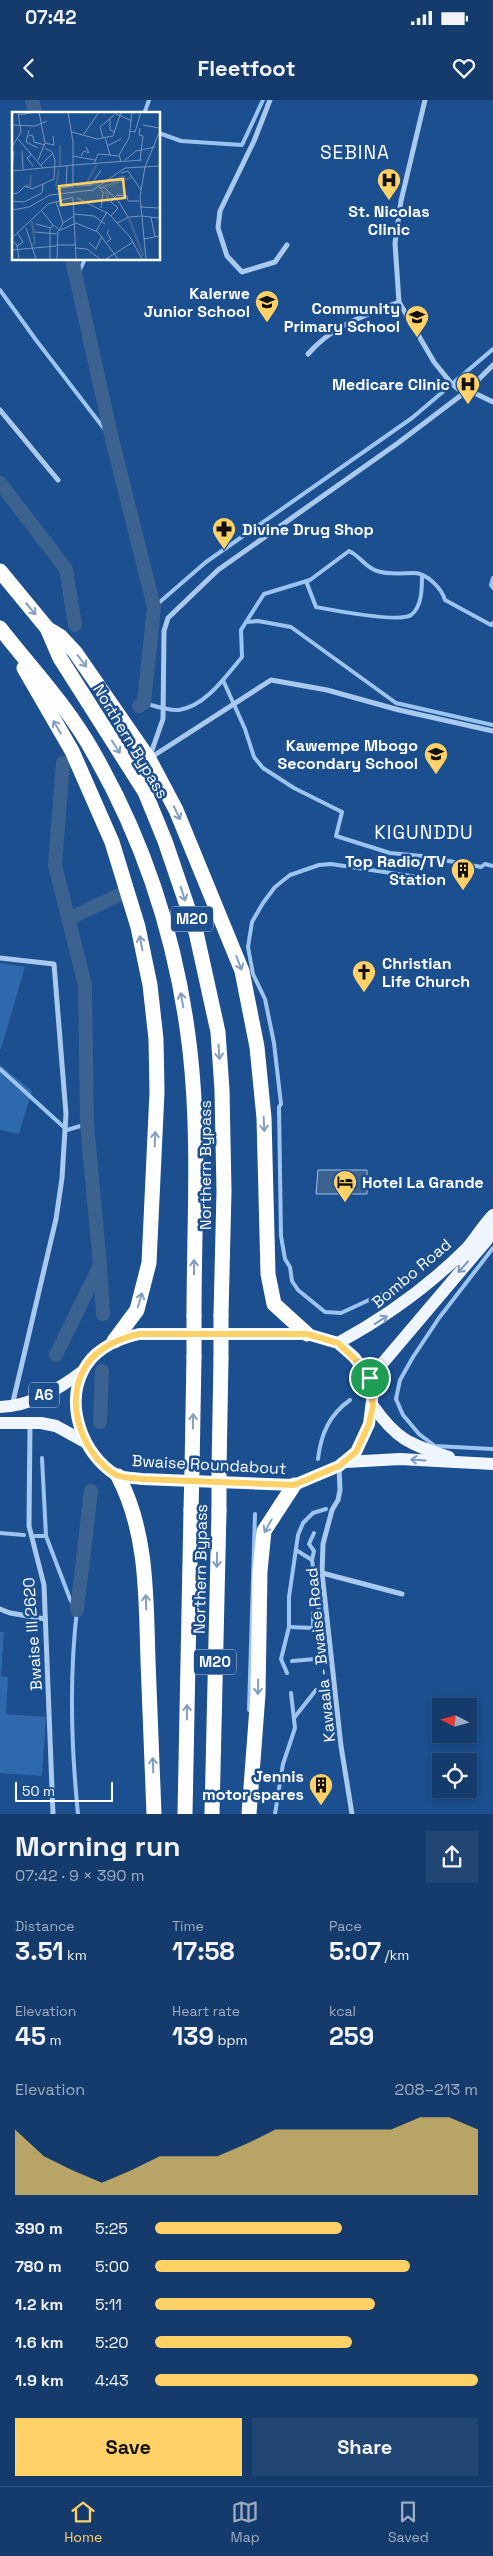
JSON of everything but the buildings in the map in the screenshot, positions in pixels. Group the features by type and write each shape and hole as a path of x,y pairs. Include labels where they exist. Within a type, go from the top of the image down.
{"highway":[{"name":"Northern Bypass","path":"0,571 47,628 60,658 145,792 177,874 198,942 218,1032 222,1090 224,1191 212,1814"},
{"name":"Northern Bypass","path":"0,628 63,707 93,751 116,796 161,906 173,952 190,1051 195,1128 194,1357 185,1814"},
{"path":"47,628 61,637 74,652 150,759 176,810 242,971 257,1047 264,1118 268,1274 274,1304 307,1334"},
{"path":"14,646 29,680 72,751 112,842 138,927 150,985 156,1039 156,1092 148,1263 137,1310 114,1341"},
{"path":"118,1476 132,1505 142,1552 146,1589 154,1814"},
{"path":"249,1814 258,1694 260,1580 264,1531 294,1485"}],"main road":[{"name":"Bombo Road","path":"338,1343 380,1321 410,1299 468,1246 493,1215"},
{"name":"Bombo Road","path":"370,1378 487,1240 493,1229"},
{"name":"Bwaise Roundabout","path":"139,1334 307,1334 338,1343 363,1367 370,1378 373,1406 363,1439 356,1452 343,1464 294,1485 142,1479 118,1476 99,1461 85,1442 79,1422 78,1408 78,1392 83,1371 98,1353 114,1341 139,1334"},
{"name":"A6","path":"6,1407 56,1390 83,1371"},
{"path":"373,1406 390,1429 414,1445 466,1463"},
{"name":"A6","path":"0,1423 30,1423 56,1426 85,1442"},
{"path":"343,1464 400,1459 493,1464"}],"street":[{"path":"270,100 254,141 220,211 218,228 227,256 242,272 275,262 287,246"},
{"path":"425,100 401,201 395,243 399,302 434,362 451,383 458,389 468,390 493,402"},
{"path":"308,354 322,337 358,318 399,302"},
{"path":"150,759 163,719 164,631 168,618 218,570 398,443 468,390 493,365"},
{"path":"0,410 58,480"},
{"path":"150,759 271,680 327,690 398,710 493,731"},
{"path":"0,958 54,964 66,1114 56,1219 6,1407"},
{"name":"Bwaise III 2620","path":"30,1423 30,1526 44,1585 53,1814"},
{"name":"Kawaala - Bwaise Road","path":"343,1464 340,1490 323,1544 322,1573 340,1736 352,1814"},
{"path":"322,1573 402,1594"},
{"path":"0,1609 10,1613 45,1619"}],"shaded area":[{"path":"0,963 25,967 1,1049 0,1049"},
{"path":"0,1065 32,1091 19,1134 0,1130"},
{"path":"318,1170 367,1170 367,1194 316,1194"},
{"path":"0,1632 4,1632 1,1676 8,1677 6,1714 46,1717 42,1776 0,1773"}],"waterway":[{"path":"32,100 35,112"},
{"path":"145,112 149,100"},
{"path":"160,133 181,141 242,145 263,100"},
{"path":"72,260 112,439 154,607 144,703 139,706"},
{"path":"76,278 85,260"},
{"path":"0,290 112,439"},
{"path":"154,607 206,562 412,418 493,349"},
{"path":"0,483 66,569 75,625"},
{"path":"246,622 264,594 310,580 349,551 377,571 414,573 424,576 437,587 445,600 491,625 493,623"},
{"path":"306,581 316,607 393,618 404,617 415,612 421,597 422,576"},
{"path":"493,578 491,585 493,588"},
{"path":"144,703 175,710 198,703 215,689 242,657 241,630 246,622 258,621 291,627 396,703 493,725"},
{"path":"223,680 245,729 254,757 263,768 294,788 342,812 336,836 390,853 422,856 481,867 485,864 493,866"},
{"path":"56,1355 100,1265 87,1124 85,985 55,865 63,763"},
{"path":"382,1294 341,1313 325,1312 298,1290 292,1281 290,1267 285,1259 281,1236 279,1107 281,1104 274,1043 265,999 253,974 248,947 252,922 263,903 275,887 290,875 319,865 331,864 431,879"},
{"path":"68,919 119,895"},
{"path":"0,1069 67,1130 87,1124"},
{"path":"493,1248 439,1318 413,1357 400,1380 396,1399 403,1415 419,1434 435,1446 493,1449"},
{"path":"100,1266 103,1314"},
{"path":"100,1422 102,1371"},
{"path":"318,1459 321,1441 327,1426 337,1412 350,1400"},
{"path":"42,1458 46,1536 70,1599 77,1610 74,1635 72,1712 78,1814"},
{"path":"77,1610 91,1491"},
{"path":"287,1673 281,1659 289,1627 289,1597 298,1535 303,1523 313,1513 326,1509"},
{"path":"249,1710 255,1514"},
{"path":"0,1533 24,1535"},
{"path":"312,1560 314,1551 309,1544 314,1533"},
{"path":"35,1536 46,1536"},
{"path":"289,1627 313,1628 313,1613 319,1612 312,1560 296,1550"},
{"path":"292,1661 327,1658"},
{"path":"294,1718 316,1690"},
{"path":"275,1814 283,1764 295,1728 291,1693"}],"place":[{"name":"St. Nicolas Clinic","path":"389,201"},
{"name":"Kalerwe Junior School","path":"267,323"},
{"name":"Community Primary School","path":"417,338"},
{"name":"Medicare Clinic","path":"468,405"},
{"name":"Divine Drug Shop","path":"224,550"},
{"name":"Kawempe Mbogo Secondary School","path":"436,775"},
{"name":"Top Radio/TV Station","path":"463,891"},
{"name":"Christian Life Church","path":"364,993"},
{"name":"Hotel La Grande","path":"345,1203"},
{"name":"Jennis motor spares","path":"321,1806"}],"district":[{"name":"SEBINA","path":"355,152"},
{"name":"KIGUNDDU","path":"424,832"}],"route":[{"path":"139,1334 307,1334 338,1343 354,1357 370,1378 373,1406 369,1424 356,1452 339,1466 294,1485 142,1479 118,1476 93,1454 85,1442 79,1422 78,1392 83,1371 98,1353 114,1341 139,1334"}]}
